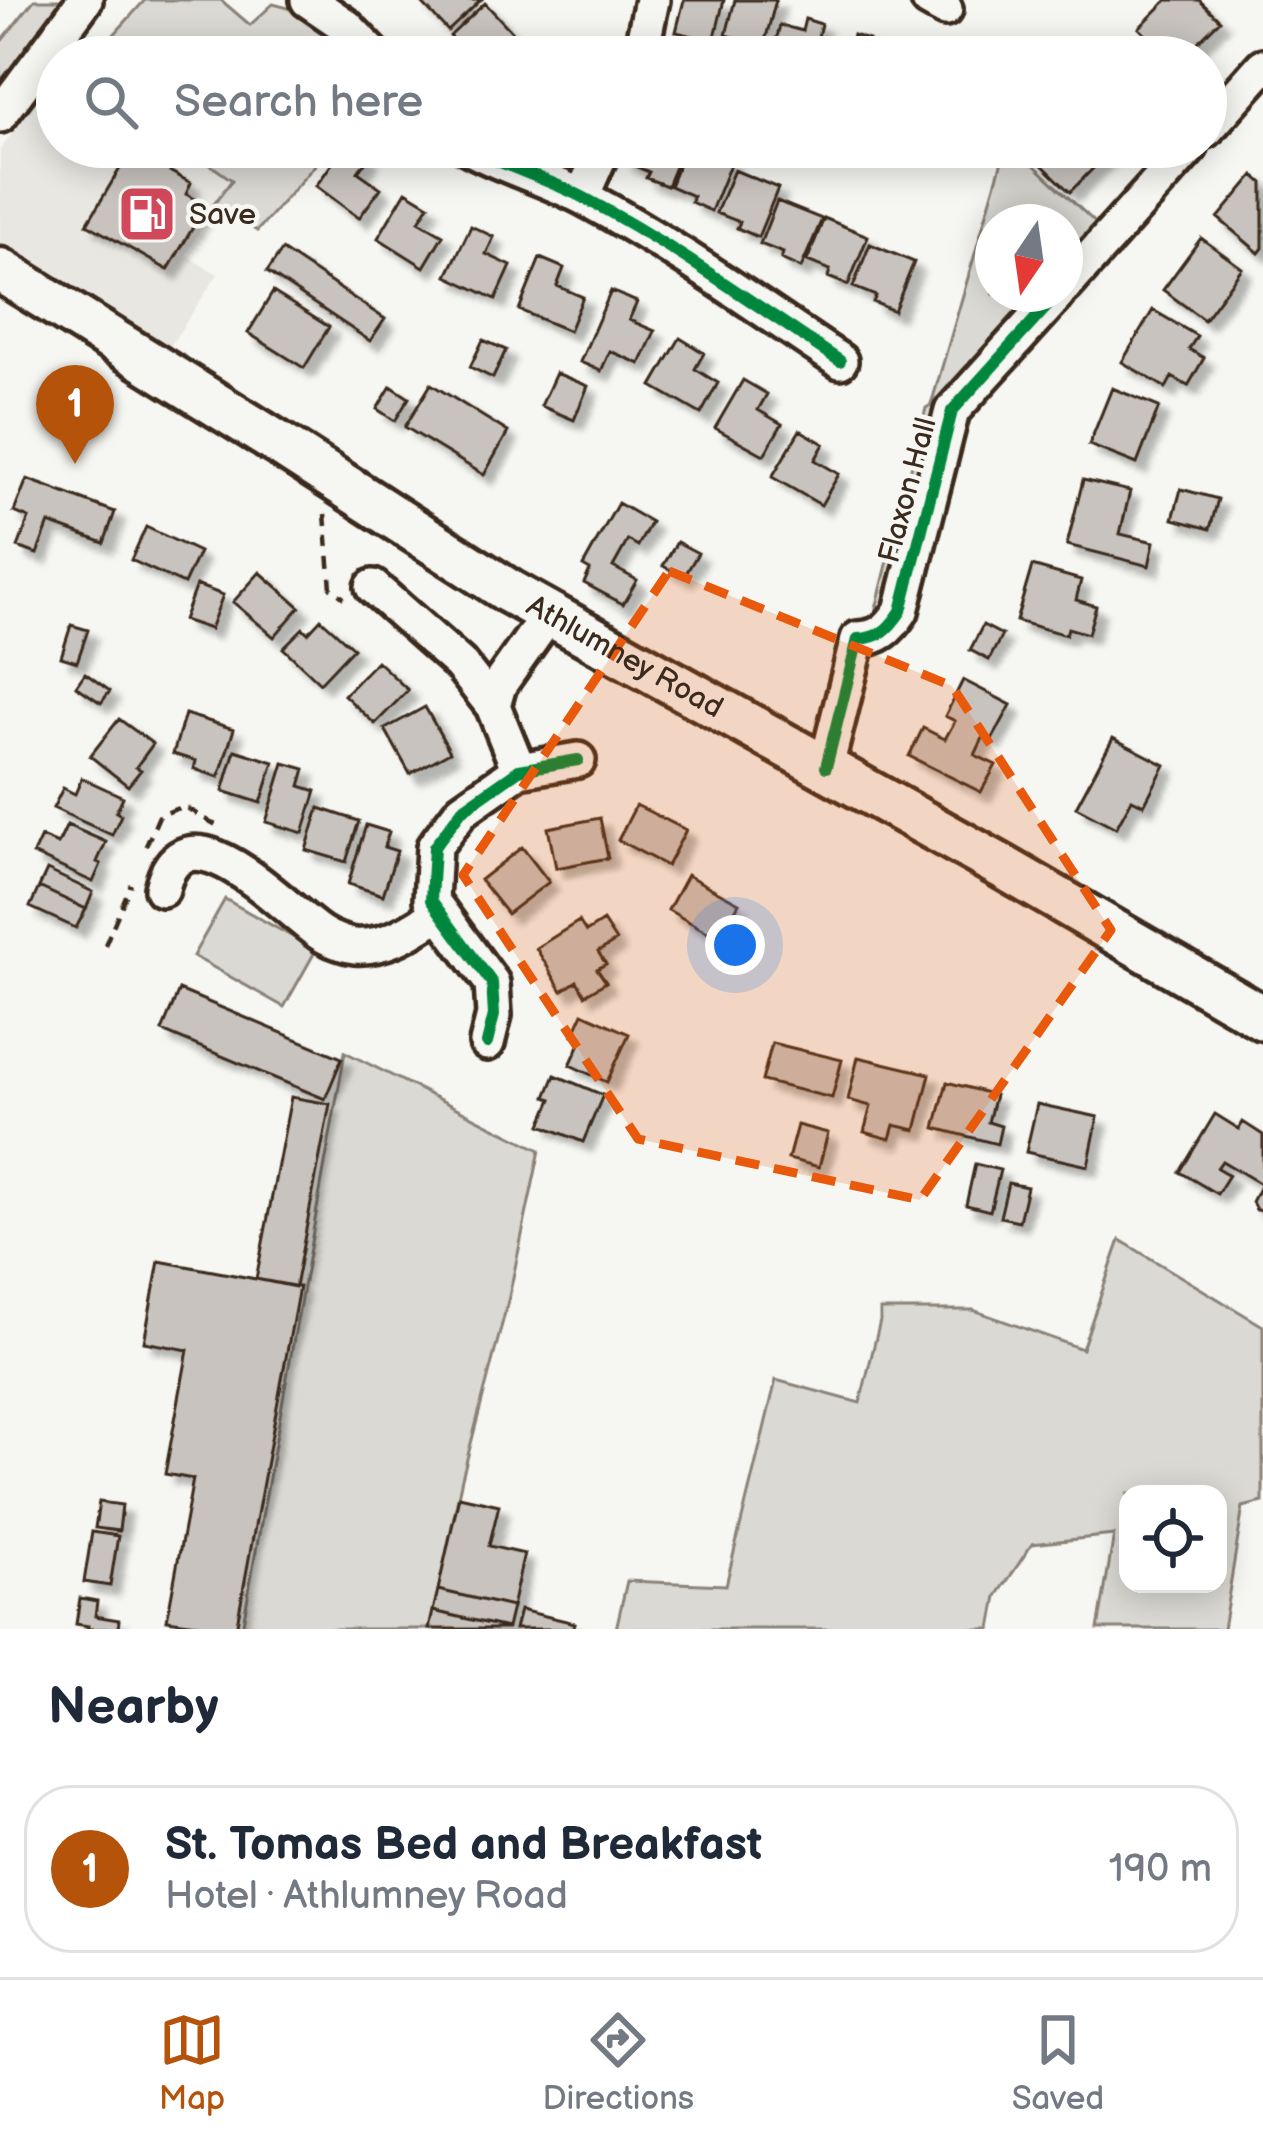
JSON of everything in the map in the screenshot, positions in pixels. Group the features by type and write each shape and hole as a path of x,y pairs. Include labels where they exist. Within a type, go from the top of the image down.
{"main road":[{"name":"Athlumney Road","path":"0,270 549,614 1263,1018"}],"street":[{"path":"58,36 85,0"},
{"path":"308,0 356,36"},
{"path":"644,36 652,0"},
{"path":"0,115 36,66"},
{"path":"1227,106 1263,66"},
{"path":"512,168 582,196 695,264 840,362"},
{"path":"582,196 595,168"},
{"path":"1083,266 1171,168"},
{"name":"Flaxon Hall","path":"826,767 858,639 873,638 890,628 901,611 952,411 1042,312"},
{"path":"360,594 460,664 494,706 519,770"},
{"path":"494,706 499,685 549,614"},
{"path":"488,1042 494,1015 492,983 431,900 434,847 462,810 519,770 578,760"},
{"path":"149,879 178,858 205,853 232,865 324,936 355,946 397,940 440,912"}],"path":[{"path":"324,506 332,588 360,594"},
{"path":"144,850 159,816 183,806 222,830"},
{"path":"105,945 149,879"}],"highlighted area":[{"path":"669,571 952,686 1111,930 920,1200 638,1139 463,875"}],"shaded area":[{"path":"34,0 65,0 0,84 0,43"},
{"path":"145,0 221,0 250,25 273,4 297,12 335,36 113,36"},
{"path":"36,99 36,168 216,168 233,180 186,256 218,274 164,355 0,253 0,150"},
{"path":"215,168 312,168 257,231 214,204 232,180"},
{"path":"1000,168 1037,168 1075,204 989,204"},
{"path":"1083,211 1103,230 1083,251"},
{"path":"975,254 975,312 1024,312 950,390 885,609 875,613 926,408 931,405"},
{"path":"225,899 316,950 284,1007 193,956"},
{"path":"345,1052 540,1150 430,1629 242,1629"},
{"path":"1120,1240 1263,1326 1263,1502 1243,1507 1223,1629 1098,1629 1114,1535 1032,1544 997,1596 991,1629 616,1629 627,1581 726,1585 776,1380 860,1403 880,1310 973,1310 1082,1349"}],"building":[{"path":"419,0 481,0 448,31"},
{"path":"684,0 724,0 715,36 676,32"},
{"path":"735,0 776,0 766,36 726,35"},
{"path":"1167,0 1199,0 1220,20 1204,36 1147,36 1139,28"},
{"path":"485,3 514,34 512,36 450,36"},
{"path":"805,19 821,24 818,36 777,36 780,25 802,31"},
{"name":"Save","path":"120,168 164,168 191,183 186,194 206,205 168,270 87,224"},
{"path":"329,168 361,168 358,172 381,188 359,218 316,186"},
{"path":"639,168 674,168 667,186 646,178 649,172"},
{"path":"677,168 729,168 711,211 670,186"},
{"path":"1045,168 1093,168 1070,192"},
{"path":"734,170 778,188 758,237 737,228 740,222 716,213"},
{"path":"1254,175 1263,183 1263,248 1259,253 1218,218"},
{"path":"406,191 429,205 419,221 443,235 424,267 378,238"},
{"path":"777,201 822,219 801,268 781,259 783,253 760,244"},
{"path":"824,218 868,236 848,285 828,277 830,270 807,261"},
{"path":"471,226 494,237 486,254 511,266 496,299 447,276"},
{"path":"1201,238 1242,268 1204,320 1163,290"},
{"path":"870,244 914,262 894,311 873,302 876,296 853,287"},
{"path":"282,250 385,319 370,341 267,272"},
{"path":"540,258 564,268 557,286 583,297 569,331 519,310"},
{"path":"611,291 637,302 629,320 655,331 640,364 610,351 601,371 580,362"},
{"path":"273,292 329,327 304,368 248,333"},
{"path":"1153,310 1197,336 1189,349 1204,358 1188,386 1172,377 1166,388 1122,362"},
{"path":"680,338 704,353 695,369 718,383 701,414 652,386"},
{"path":"483,340 506,350 493,378 470,367"},
{"path":"556,373 588,386 574,420 541,406"},
{"path":"743,380 767,394 758,410 782,424 764,455 715,428"},
{"path":"431,384 508,432 484,475 405,427"},
{"path":"391,386 409,398 395,421 377,409"},
{"path":"1112,388 1159,407 1137,464 1089,445"},
{"path":"800,430 824,444 815,460 839,474 821,505 772,477"},
{"path":"27,479 115,512 104,543 49,523 37,554 18,547 29,518 14,512"},
{"path":"1083,480 1130,491 1120,534 1154,542 1149,566 1067,545"},
{"path":"1181,489 1218,499 1210,529 1173,519"},
{"path":"618,503 651,522 638,546 628,540 613,567 637,580 623,604 584,583 590,570 583,566"},
{"path":"146,527 199,552 184,584 131,560"},
{"path":"677,542 698,553 684,577 663,566"},
{"path":"1032,566 1081,580 1076,600 1096,606 1088,634 1068,628 1066,635 1016,621"},
{"path":"260,572 300,607 274,637 233,602"},
{"path":"196,585 223,595 210,629 183,620"},
{"path":"321,619 353,648 320,683 283,648 303,628 308,633"},
{"path":"71,625 88,630 77,662 61,657"},
{"path":"983,625 1002,635 989,660 970,650"},
{"path":"377,661 408,690 375,724 344,695"},
{"path":"85,673 110,691 101,703 76,686"},
{"path":"963,680 1011,705 992,740 984,736 975,755 996,765 981,792 909,756 923,728 945,739 955,721 945,716"},
{"path":"425,707 450,752 410,774 385,729"},
{"path":"185,714 234,729 219,777 194,769 196,761 173,754"},
{"path":"119,719 153,744 128,786 90,756"},
{"path":"1113,738 1165,765 1144,805 1132,799 1116,828 1076,807"},
{"path":"235,750 274,762 261,803 223,791"},
{"path":"284,763 305,769 300,786 316,791 303,833 266,822"},
{"path":"82,778 123,797 112,835 53,808 63,788 75,794"},
{"path":"636,805 686,830 667,866 618,840"},
{"path":"319,808 359,821 346,862 306,850"},
{"path":"600,818 608,858 556,868 548,828"},
{"path":"67,825 106,842 93,882 33,854 41,837 58,844"},
{"path":"366,825 389,832 384,847 397,851 383,895 348,884"},
{"path":"522,847 549,882 507,914 480,880"},
{"path":"47,870 93,892 86,909 39,887"},
{"path":"687,875 739,903 720,939 668,910"},
{"path":"39,887 86,909 76,928 30,907"},
{"path":"579,921 586,932 603,921 616,941 598,952 606,964 597,969 606,982 585,995 577,981 562,991 536,948"},
{"path":"179,990 342,1058 325,1099 162,1031"},
{"path":"583,1013 629,1034 607,1082 570,1065 582,1039 573,1035"},
{"path":"772,1043 842,1060 832,1098 762,1081"},
{"path":"858,1057 930,1074 916,1130 894,1125 890,1139 864,1132 871,1106 848,1100"},
{"path":"555,1075 603,1095 583,1142 541,1125"},
{"path":"947,1082 995,1095 988,1122 1001,1126 997,1144 935,1128"},
{"path":"291,1097 330,1104 295,1287 256,1279"},
{"path":"1037,1104 1098,1117 1088,1166 1026,1152"},
{"path":"1215,1114 1239,1129 1243,1122 1263,1135 1263,1211 1256,1210 1252,1202 1261,1184 1222,1161 1217,1168 1229,1175 1217,1194 1180,1172"},
{"path":"797,1125 828,1133 819,1167 788,1159"},
{"path":"975,1164 1000,1170 990,1211 966,1205"},
{"path":"1008,1183 1027,1187 1019,1221 1000,1217"},
{"path":"159,1261 299,1287 236,1629 167,1620 193,1479 165,1474 188,1350 144,1342"},
{"path":"459,1496 499,1505 489,1546 524,1554 512,1607 438,1590"},
{"path":"99,1502 122,1505 119,1531 95,1528"},
{"path":"92,1532 118,1536 110,1586 84,1582"},
{"path":"438,1590 512,1607 507,1628 433,1611"},
{"path":"80,1598 97,1601 95,1616 119,1620 118,1629 87,1629 76,1624"},
{"path":"520,1610 575,1623 573,1629 515,1629"},
{"path":"433,1611 507,1628 507,1629 429,1629"}],"cycle path":[{"path":"515,168 621,218 840,361"},
{"path":"826,767 858,639 883,631 901,611 952,411 1042,312"},
{"path":"487,1043 494,1015 492,983 431,900 434,847 462,810 519,770 578,760"}],"place":[{"name":"Save","path":"147,214"},
{"name":"St. Tomas Bed and Breakfast","path":"75,464"}]}
